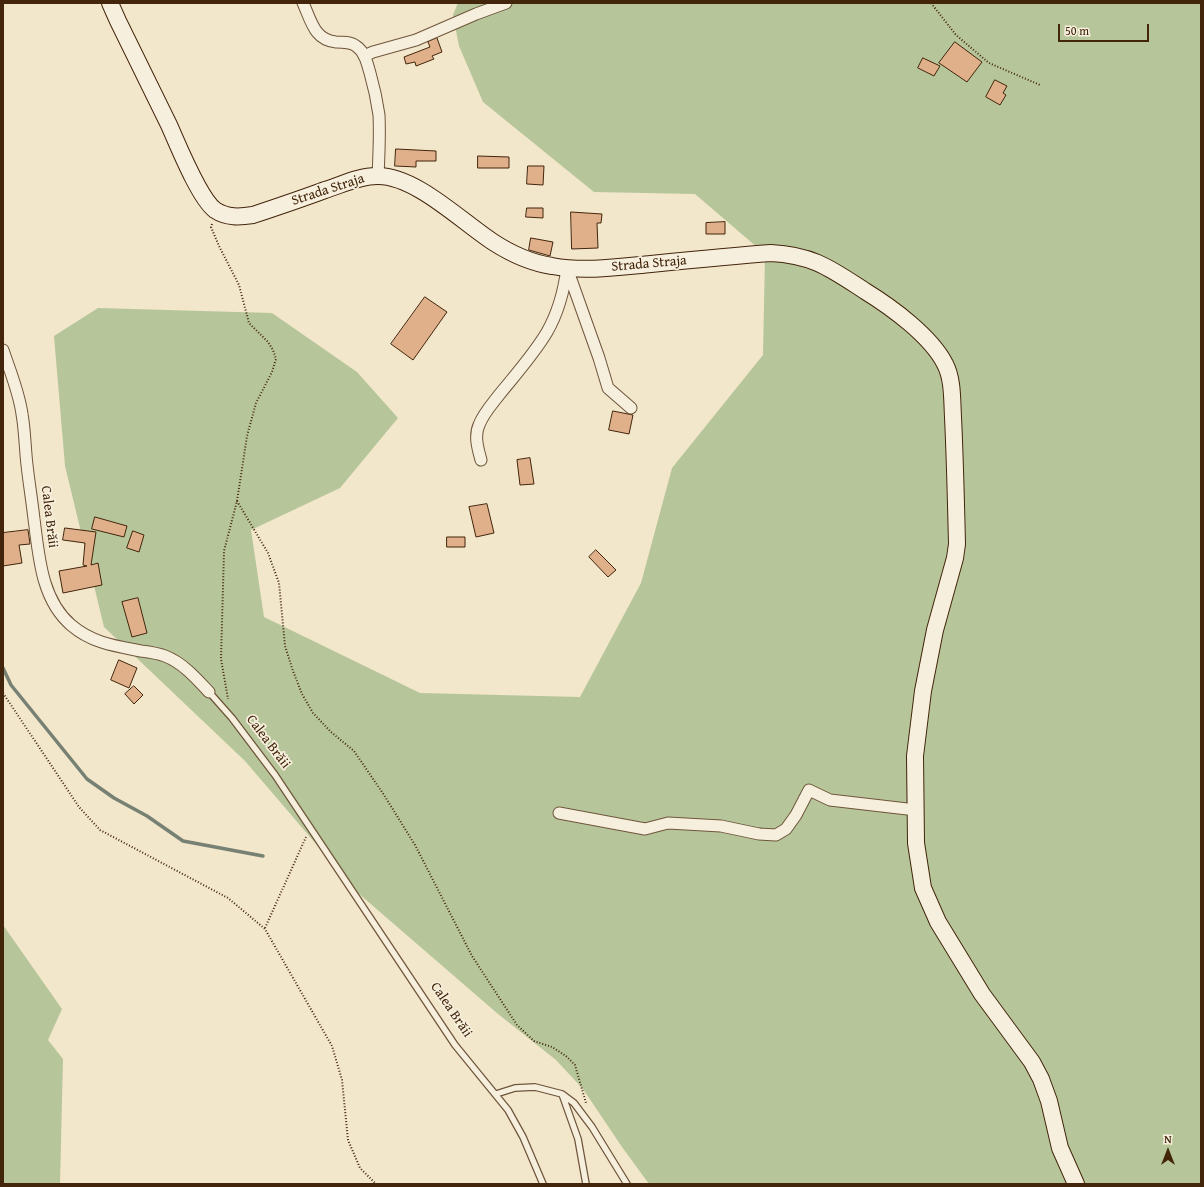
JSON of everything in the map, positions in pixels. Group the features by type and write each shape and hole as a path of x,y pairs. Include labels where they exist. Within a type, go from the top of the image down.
{"main road":[{"path":"110,3 191,172 214,209"},
{"name":"Strada Straja","path":"214,209 229,216 240,217 253,215 352,181 378,176 396,179 409,184 428,194 494,243 533,261 551,266 567,268 621,267 771,253 796,255 829,268 872,295 926,338 937,350 946,365 951,386 957,544 955,558 935,630 923,691 915,756 916,843 924,888 938,922 974,981 1032,1062 1049,1101 1060,1148 1076,1184"}],"street":[{"path":"303,3 313,26 321,37 328,41 346,42 355,45 362,51 374,89 379,114 378,176"},
{"path":"364,56 416,40 476,14 506,3"},
{"path":"567,268 608,388 631,408"},
{"path":"482,460 477,442 478,425 487,410 547,333 556,317 560,305 567,268"},
{"name":"Calea Brăii","path":"3,350 19,398 22,413 27,466 40,565 46,587 57,609 70,624 84,635 97,641 154,653 165,656 177,662 192,674 209,692"},
{"path":"559,813 645,829 668,823 721,826 759,834 776,835 786,829 796,815 809,790 830,800 916,810"}],"lane":[{"name":"Calea Brăii","path":"209,692 232,718 275,775 455,1045 508,1110 523,1137 543,1184"},
{"path":"496,1094 515,1088 536,1087 562,1094 574,1103 592,1126 627,1184"},
{"path":"562,1094 578,1139 586,1184"}],"path":[{"path":"931,3 956,35 989,63 1040,86"},
{"path":"214,209 211,226 219,246 239,285 249,323 268,342 276,359 272,372 256,403 247,436 237,501 224,551 221,659 232,718"},
{"path":"237,501 268,553 278,583 285,646 302,694 313,713 331,732 354,751 384,795 415,845 472,956 518,1025 534,1041 552,1047 566,1056 575,1065 586,1104"},
{"path":"3,693 79,807 100,830 228,898 265,929 332,1046 342,1080 348,1140 360,1168 376,1184"},
{"path":"265,929 311,827"}],"green space":[{"path":"458,3 1201,3 1201,1184 649,1184 583,1089 556,1060 498,1014 358,893 245,761 104,627 65,466 54,336 98,308 272,313 357,372 398,418 340,488 251,530 264,617 420,693 580,697 641,583 672,468 763,355 765,254 695,194 594,192 483,102 459,46 453,15"},
{"path":"3,925 62,1009 48,1040 63,1059 60,1184 3,1184"}],"building":[{"path":"437,38 442,52 432,56 434,59 416,66 415,62 406,64 404,57 430,47 428,42"},
{"path":"955,42 982,62 967,82 939,63"},
{"path":"923,58 940,66 934,76 918,68"},
{"path":"995,80 1007,86 1003,93 1006,95 1000,105 986,97"},
{"path":"396,149 436,151 436,161 416,161 416,167 395,166"},
{"path":"478,156 509,157 509,168 478,168"},
{"path":"528,166 544,166 543,185 527,184"},
{"path":"527,208 543,208 543,218 526,217"},
{"path":"571,212 602,214 601,223 597,223 598,248 572,249"},
{"path":"725,222 725,234 706,234 706,223"},
{"path":"531,238 553,242 550,256 529,250"},
{"path":"425,297 447,312 413,360 391,344"},
{"path":"613,411 633,415 629,434 609,430"},
{"path":"530,458 534,484 520,485 517,460"},
{"path":"487,504 494,533 476,537 469,507"},
{"path":"95,517 127,526 124,537 92,529"},
{"path":"65,528 96,532 91,565 98,563 102,585 63,593 59,571 87,566 83,565 85,543 63,540"},
{"path":"28,530 30,544 19,545 22,563 3,566 3,533"},
{"path":"133,531 144,535 139,552 127,548"},
{"path":"447,537 465,537 465,547 447,547"},
{"path":"596,550 616,570 608,577 589,557"},
{"path":"138,598 147,633 132,637 122,602"},
{"path":"119,660 137,668 129,688 111,680"},
{"path":"134,686 143,695 134,704 125,694"}],"waterway":[{"path":"3,668 11,685 87,779 114,798 147,816 183,841 263,856"}]}
